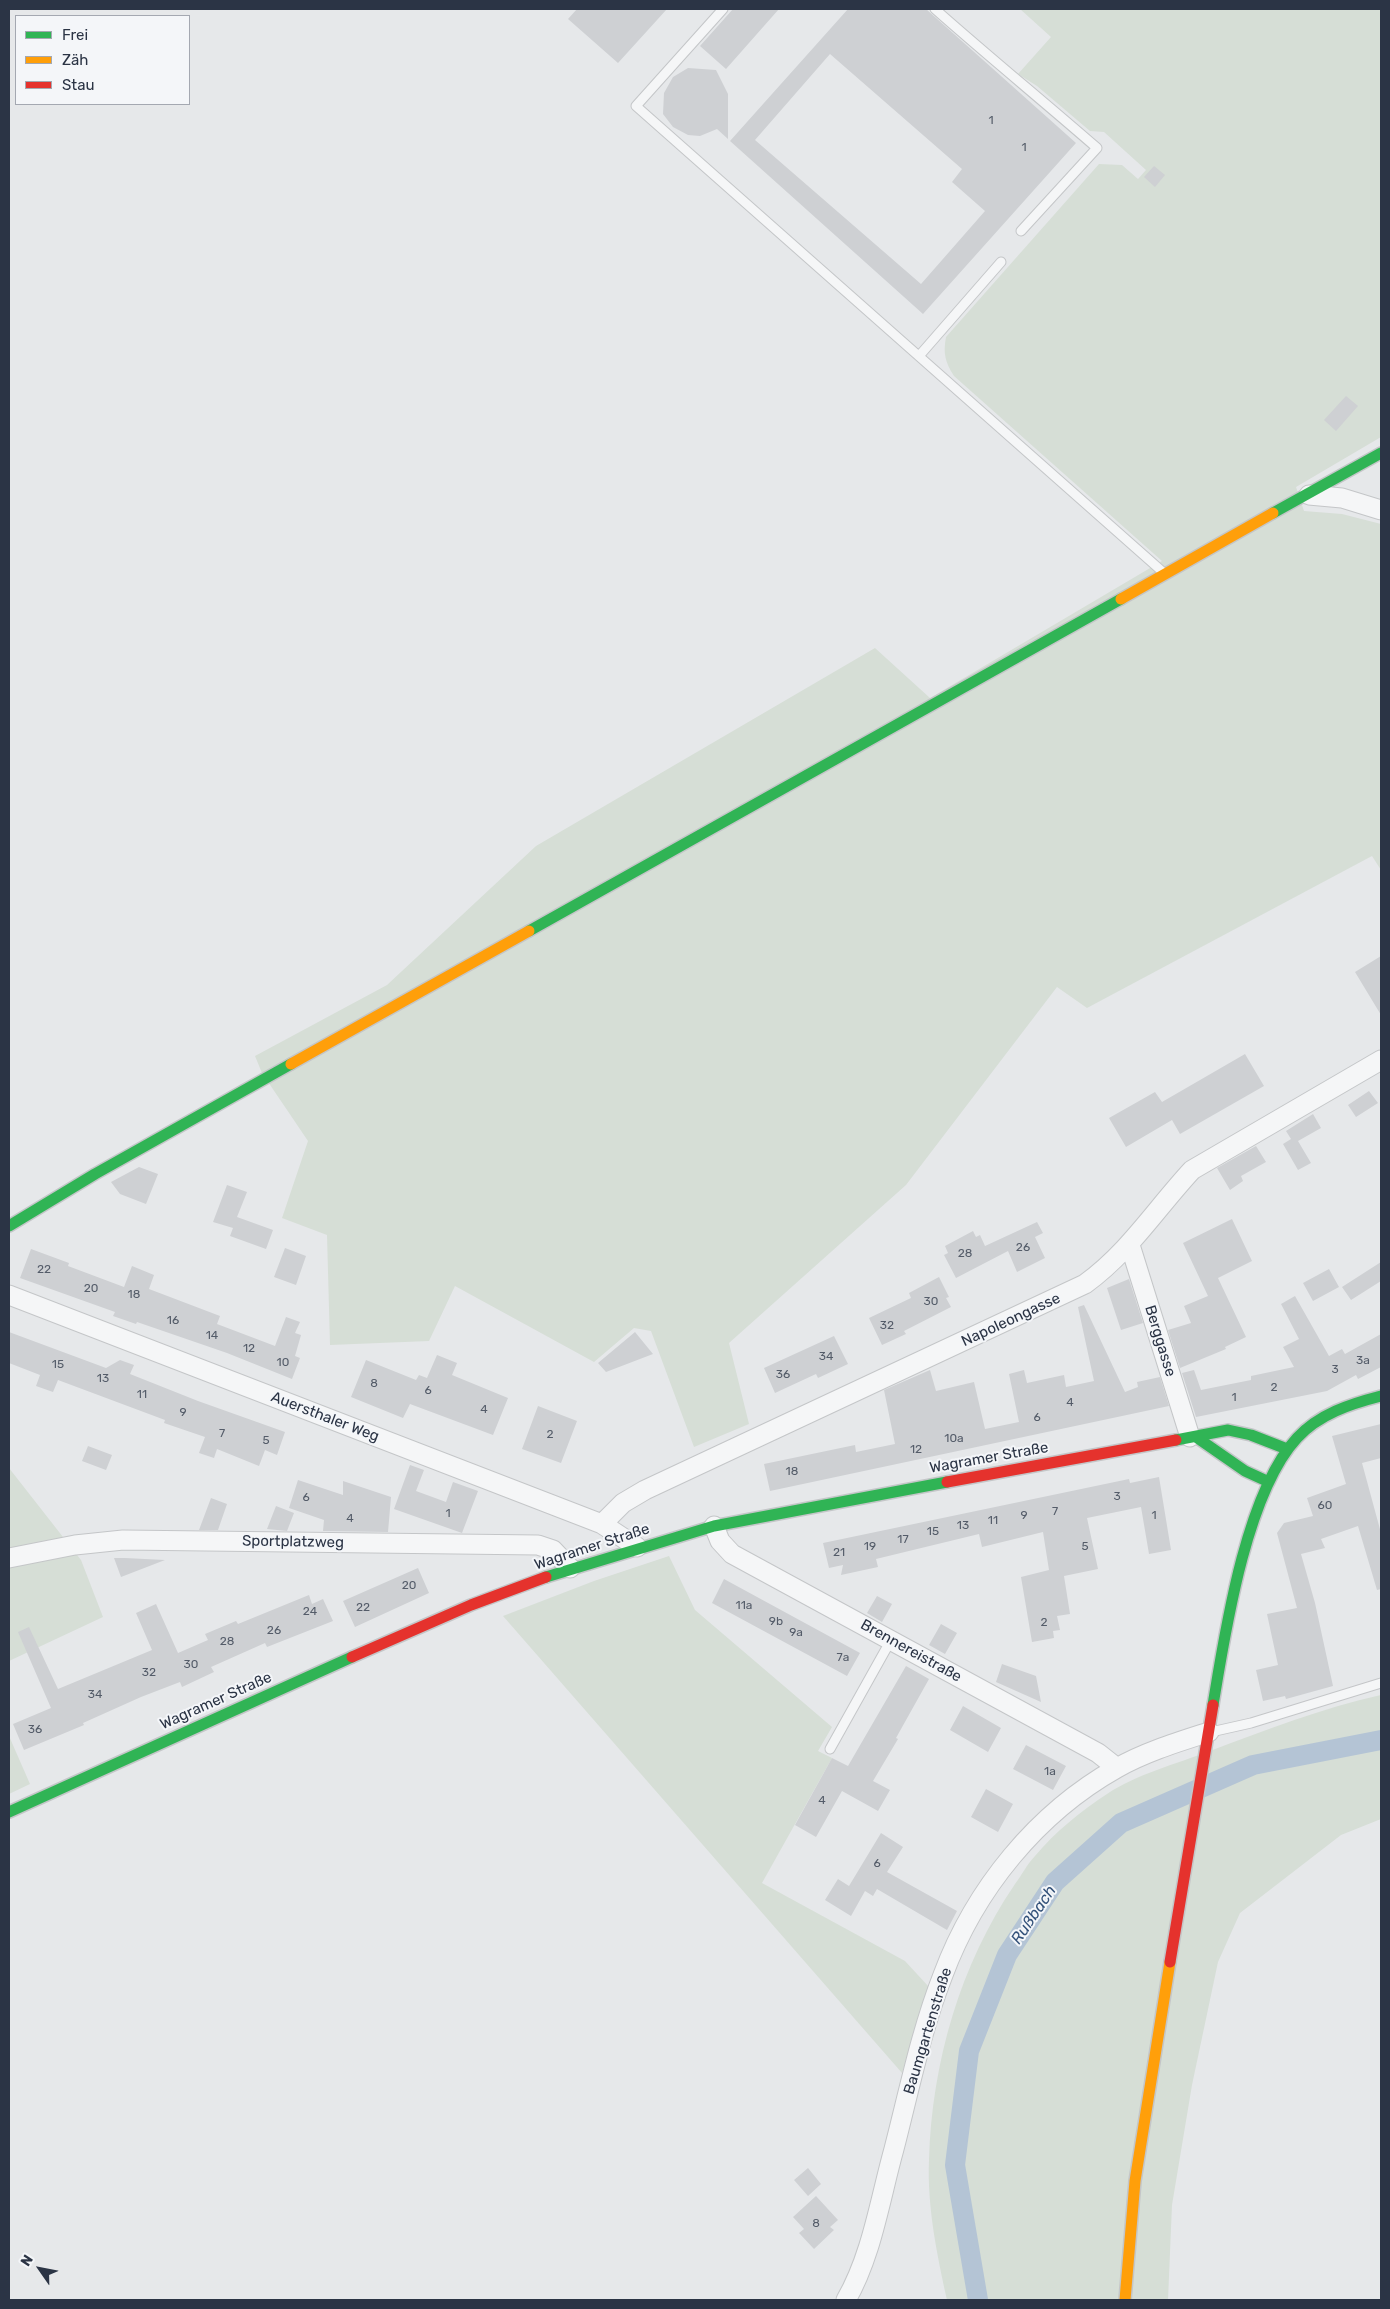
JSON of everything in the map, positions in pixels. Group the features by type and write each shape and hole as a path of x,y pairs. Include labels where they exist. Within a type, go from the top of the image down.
{"main road":[{"path":"9,1226 104,1169 1381,453"},
{"path":"1125,2300 1129,2241 1141,2139 1209,1732 1239,1576 1258,1510 1269,1482 1287,1448 1302,1431 1315,1421 1346,1406 1381,1396"},
{"name":"Wagramer Straße","path":"9,1812 471,1605 570,1568 637,1547 714,1526 1193,1437 1210,1432 1228,1430 1251,1435 1287,1448"},
{"path":"1193,1437 1245,1471 1269,1482"}],"street":[{"path":"1309,495 1342,498 1381,510"},
{"name":"Napoleongasse","path":"602,1524 623,1504 645,1490 1085,1284 1108,1267 1130,1245 1192,1170 1381,1060"},
{"name":"Berggasse","path":"1130,1245 1193,1437"},
{"name":"Auersthaler Weg","path":"9,1295 602,1524 637,1547"},
{"name":"Brennereistraße","path":"714,1526 720,1541 732,1554 1098,1753 1118,1768"},
{"name":"Sportplatzweg","path":"9,1558 75,1545 123,1540 538,1545 553,1550 570,1568"},
{"name":"Baumgartenstraße","path":"846,2300 862,2266 922,2040 943,1975 960,1935 981,1899 1025,1840 1047,1817 1118,1768 1209,1732"}],"lane":[{"path":"723,9 636,106 1166,575"},
{"path":"935,9 1014,80 1032,91 1097,148 1021,231"},
{"path":"919,356 1001,262"},
{"path":"830,1749 891,1640"},
{"path":"1209,1732 1251,1723 1381,1683"}],"shaded area":[{"path":"1020,9 1381,9 1381,437 1296,487 1304,511 1342,514 1381,524 1381,870 1372,856 1087,1008 1057,987 906,1185 729,1343 749,1424 694,1447 651,1331 634,1328 594,1362 455,1286 429,1341 330,1345 327,1235 282,1218 308,1141 262,1073 255,1056 387,985 536,846 875,648 930,698 1162,561 954,376 946,357 946,337 1099,164 1122,165 1138,179 1146,170 1104,132 1090,131 1037,86 1018,74 1051,37"},
{"path":"9,1468 81,1560 103,1617 9,1661"},
{"path":"669,1556 695,1610 832,1727 818,1751 832,1758 762,1883 905,1961 929,1987 902,2073 503,1616 594,1581"},
{"path":"1381,1695 1381,1819 1341,1835 1240,1913 1218,1962 1192,2085 1172,2205 1168,2300 947,2300 936,2248 931,2213 929,2177 931,2123 936,2087 952,2016 964,1981 996,1915 1029,1862 1060,1830 1078,1815 1107,1794 1131,1781 1294,1720 1337,1706"},
{"path":"9,1736 30,1784 9,1794"}],"building":[{"path":"577,9 667,9 618,63 568,19"},
{"path":"733,9 779,9 726,69 700,46"},
{"path":"848,9 926,9 1076,143 923,314 730,141","holes":["830,54 962,169 952,182 985,211 921,284 755,140"]},
{"path":"688,68 716,70 728,94 728,139 717,129 700,136 688,135 673,127 663,114 664,93 673,77"},
{"path":"1154,166 1165,175 1155,187 1144,177"},
{"path":"1346,396 1358,406 1336,431 1324,420"},
{"path":"1381,956 1381,1015 1355,972"},
{"path":"1245,1054 1264,1086 1180,1134 1172,1120 1126,1147 1109,1118 1155,1092 1162,1102"},
{"path":"1369,1091 1378,1103 1356,1117 1348,1105"},
{"path":"1313,1114 1321,1128 1298,1141 1311,1163 1298,1170 1283,1144 1291,1139 1286,1131"},
{"path":"1256,1146 1266,1162 1241,1176 1243,1181 1230,1190 1217,1168"},
{"path":"139,1167 158,1174 146,1204 120,1194 111,1182"},
{"path":"227,1185 247,1192 237,1217 273,1230 266,1249 230,1236 233,1228 213,1222"},
{"path":"1232,1219 1252,1261 1218,1278 1246,1337 1225,1347 1226,1349 1180,1368 1168,1330 1191,1323 1184,1306 1208,1296 1183,1243"},
{"path":"1037,1222 1043,1233 1035,1237 1045,1258 1017,1272 1008,1251 956,1278 944,1255 948,1253 945,1246 973,1231 976,1237 980,1235 985,1246"},
{"path":"285,1248 306,1256 296,1285 274,1277"},
{"path":"31,1249 69,1263 68,1266 124,1287 132,1266 154,1275 149,1289 220,1316 217,1324 275,1346 286,1317 300,1322 295,1333 301,1335 295,1356 300,1358 292,1379 227,1353 137,1322 136,1324 113,1316 115,1312 20,1278"},
{"path":"1381,1262 1381,1281 1351,1300 1342,1287"},
{"path":"1329,1269 1339,1287 1313,1301 1303,1283"},
{"path":"939,1277 949,1297 946,1298 951,1307 904,1331 906,1334 882,1345 869,1318 911,1298 909,1293"},
{"path":"1129,1279 1143,1323 1121,1330 1107,1288"},
{"path":"1295,1296 1329,1356 1342,1349 1345,1354 1381,1334 1381,1367 1358,1379 1356,1375 1327,1391 1196,1417 1182,1373 1194,1370 1201,1390 1251,1380 1251,1376 1294,1367 1283,1347 1299,1339 1281,1304"},
{"path":"1084,1305 1125,1392 1138,1387 1137,1382 1160,1377 1169,1406 770,1491 764,1464 855,1445 856,1452 895,1444 884,1390 930,1370 936,1391 974,1382 985,1429 1019,1422 1009,1374 1024,1370 1027,1383 1064,1375 1066,1387 1094,1381 1078,1307"},
{"path":"9,1332 106,1368 120,1360 134,1365 130,1374 285,1432 277,1455 265,1450 259,1466 217,1449 214,1458 199,1453 205,1437 164,1423 165,1420 58,1380 53,1392 36,1386 40,1375 9,1363"},
{"path":"635,1332 653,1354 606,1372 598,1363"},
{"path":"834,1336 848,1364 818,1378 816,1374 775,1393 764,1368"},
{"path":"437,1355 457,1363 452,1375 508,1398 493,1435 410,1404 403,1418 351,1397 366,1360 416,1380 419,1375 427,1378"},
{"path":"538,1406 577,1421 561,1463 522,1449"},
{"path":"1381,1424 1381,1458 1362,1463 1381,1533 1381,1589 1377,1590 1358,1526 1321,1539 1325,1548 1301,1554 1315,1603 1333,1686 1286,1699 1285,1696 1263,1701 1256,1670 1278,1665 1267,1614 1297,1608 1277,1533 1284,1523 1313,1516 1307,1498 1346,1484 1332,1436"},
{"path":"88,1446 112,1455 106,1470 82,1461"},
{"path":"410,1465 424,1470 416,1491 446,1502 453,1482 478,1491 462,1533 394,1509"},
{"path":"1159,1477 1171,1550 1149,1554 1141,1507 1087,1518 1098,1569 1064,1576 1070,1614 1057,1616 1060,1630 1053,1631 1054,1638 1032,1642 1021,1577 1049,1570 1043,1532 982,1547 979,1534 876,1559 878,1567 841,1575 843,1565 829,1568 823,1543 1129,1479 1130,1483"},
{"path":"298,1480 343,1495 343,1481 391,1497 388,1532 323,1531 324,1520 289,1508"},
{"path":"211,1498 227,1504 218,1530 199,1530"},
{"path":"276,1506 294,1513 287,1531 267,1529"},
{"path":"114,1558 125,1558 165,1560 121,1577"},
{"path":"418,1568 429,1593 355,1627 343,1601"},
{"path":"724,1579 860,1653 847,1676 712,1603"},
{"path":"309,1595 312,1604 323,1599 333,1621 267,1647 265,1643 211,1667 214,1672 182,1687 180,1682 141,1697 83,1723 84,1725 24,1750 13,1724 51,1708 18,1632 29,1627 58,1689 152,1650 136,1613 156,1604 178,1653 208,1640 205,1634 236,1621 238,1624"},
{"path":"877,1596 892,1604 882,1622 867,1613"},
{"path":"941,1624 957,1633 945,1654 929,1645"},
{"path":"1002,1664 1036,1676 1041,1702 996,1682"},
{"path":"906,1666 929,1679 896,1738 898,1739 873,1781 890,1790 878,1811 842,1791 816,1837 795,1825 832,1758 848,1766"},
{"path":"963,1706 1001,1728 988,1752 950,1730"},
{"path":"1026,1745 1066,1766 1053,1790 1013,1769"},
{"path":"986,1789 1013,1804 998,1832 971,1817"},
{"path":"881,1833 903,1847 887,1872 957,1911 947,1930 877,1889 873,1896 865,1891 851,1916 825,1900 838,1879 849,1886"},
{"path":"808,2168 821,2184 808,2196 794,2180"},
{"path":"816,2196 838,2220 830,2227 834,2230 814,2249 799,2233 804,2229 793,2217"}],"waterway":[{"name":"Rußbach","path":"978,2300 955,2165 969,2051 1007,1955 1055,1882 1121,1823 1253,1765 1381,1740"}],"traffic: fast":[{"path":"1273,513 1381,453"},
{"path":"529,931 1121,599"},
{"path":"9,1226 95,1174 291,1064"},
{"path":"1213,1705 1231,1603 1240,1565 1251,1527 1264,1493 1279,1462 1297,1438 1315,1422 1347,1406 1381,1396"},
{"path":"1176,1440 1228,1430 1251,1435 1287,1449"},
{"path":"1196,1437 1245,1471 1269,1482"},
{"path":"546,1577 714,1526 947,1482"},
{"path":"9,1812 352,1657"}],"traffic: slow":[{"path":"1121,599 1273,513"},
{"path":"291,1064 529,931"},
{"path":"1125,2300 1135,2181 1170,1962"}],"traffic: jam":[{"path":"947,1482 1176,1440"},
{"path":"352,1657 471,1605 546,1577"},
{"path":"1170,1962 1213,1705"}]}
